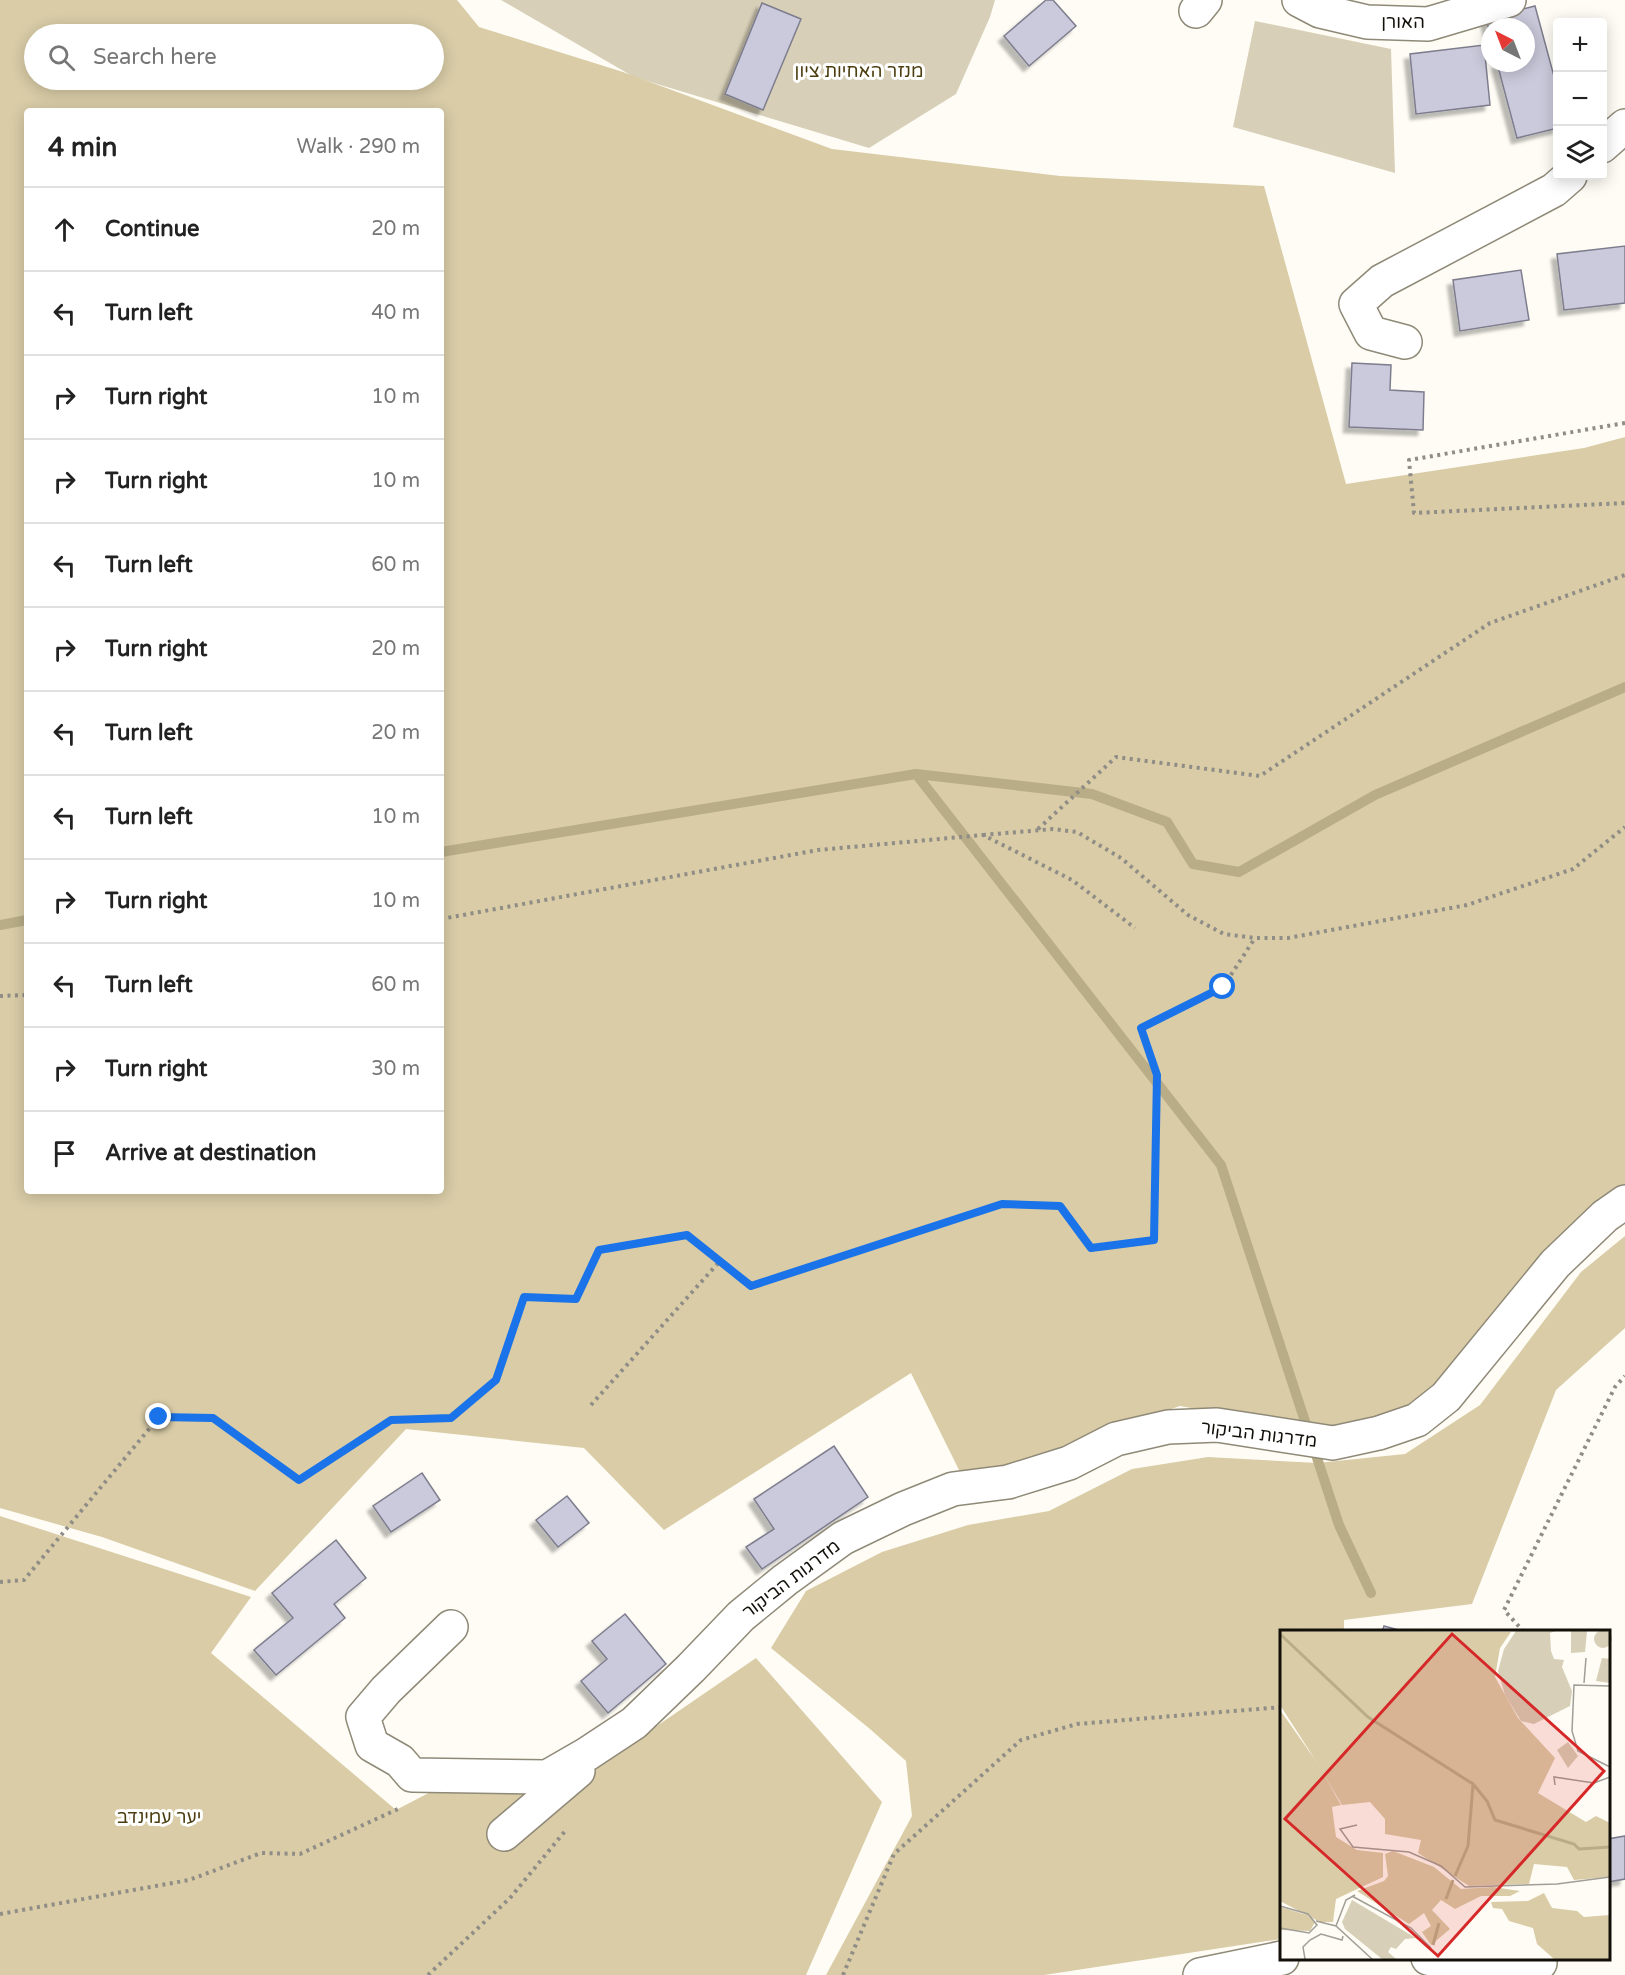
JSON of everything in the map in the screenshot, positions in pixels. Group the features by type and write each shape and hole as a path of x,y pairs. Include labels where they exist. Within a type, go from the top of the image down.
{"street":[{"name":"האורן","path":"1299,0 1320,11 1367,22 1428,24 1509,0"},
{"path":"1607,142 1625,126"},
{"path":"1405,342 1371,333 1356,304 1382,281 1554,190 1565,180"},
{"name":"מדרגות הביקור","path":"504,1834 634,1723 741,1616 785,1580 843,1538 903,1509 953,1489 1008,1482 1069,1463 1116,1439 1168,1427 1217,1425 1333,1443 1378,1433 1417,1420 1446,1397 1555,1264 1605,1216 1625,1202"},
{"path":"412,1775 400,1761 372,1745 363,1717 386,1690 451,1627"},
{"name":"מדרגות הביקור","path":"412,1775 547,1777 634,1723"},
{"path":"1200,1975 1280,1958"},
{"path":"1432,1960 1481,1973 1540,1963"}],"path":[{"path":"1625,423 1409,460 1414,513 1625,503"},
{"path":"1036,831 1116,757 1260,776 1490,623 1625,575"},
{"path":"444,918 818,850 1053,829 1077,832 1121,858 1188,915 1224,934 1255,938 1288,938 1467,905 1573,869 1625,827"},
{"path":"983,835 1072,880 1135,928"},
{"path":"0,1582 24,1580 159,1417 213,1418 299,1480 391,1420 451,1418 496,1380 524,1297 576,1299 599,1250 687,1235 751,1286 1002,1204 1060,1206 1091,1248 1154,1240 1157,1075 1141,1028 1223,987 1255,938"},
{"path":"0,996 24,995"},
{"path":"591,1405 720,1261"},
{"path":"1522,1630 1504,1610 1616,1387 1625,1376"},
{"path":"843,1975 894,1854 1021,1740 1077,1724 1280,1707"},
{"path":"0,1914 189,1880 261,1853 300,1854 398,1809 412,1775"}],"green space":[{"path":"0,0 457,0 479,27 623,72 832,149 1060,176 1264,186 1346,484 1584,448 1625,437 1625,1193 1435,1395 1374,1425 1309,1430 1180,1406 1097,1434 1027,1470 960,1472 911,1373 664,1530 584,1448 406,1429 255,1591 102,1537 0,1508"},
{"name":"מנזר האחיות ציון","path":"501,0 995,0 990,17 956,94 869,148 634,77"},
{"path":"1255,21 1391,49 1395,173 1233,127"},
{"path":"1625,1236 1625,1328 1556,1390 1472,1604 1344,1620 1344,1630 1280,1630 1280,1939 1044,1975 826,1975 912,1816 906,1761 771,1648 806,1591 882,1552 968,1525 1049,1511 1132,1469 1208,1457 1317,1463 1405,1454 1480,1405 1581,1272"},
{"name":"יער עמינדב","path":"0,1516 251,1597 211,1653 396,1810 444,1785 581,1778 756,1658 882,1802 806,1975 0,1975"}],"building":[{"path":"1046,0 1053,0 1076,26 1029,66 1004,36"},
{"path":"762,3 801,19 763,110 725,94"},
{"path":"1535,6 1553,73 1553,129 1517,138 1499,72 1535,72 1535,18 1486,18"},
{"path":"1481,45 1481,72 1487,72 1490,105 1416,114 1410,54"},
{"path":"1625,246 1625,303 1564,310 1557,254"},
{"path":"1521,270 1529,320 1460,331 1453,280"},
{"path":"1352,363 1391,365 1390,390 1424,392 1423,430 1349,427"},
{"path":"834,1446 868,1497 762,1569 746,1547 774,1529 754,1499"},
{"path":"422,1473 440,1500 391,1532 373,1506"},
{"path":"567,1496 589,1523 558,1547 536,1520"},
{"path":"336,1540 366,1578 334,1604 345,1618 276,1675 254,1650 293,1618 272,1593"},
{"path":"625,1614 666,1664 608,1713 581,1681 607,1659 592,1641"},
{"path":"1384,1626 1399,1630 1383,1630"},
{"path":"1625,1836 1625,1879 1610,1882 1610,1839"}],"waterway":[{"path":"444,852 916,774 1092,794 1167,822 1193,864 1239,872 1375,795 1625,687"},
{"path":"916,774 1221,1165 1339,1525 1371,1593"},
{"path":"0,925 24,921"}],"route":[{"path":"159,1417 213,1418 299,1480 391,1420 451,1418 496,1380 524,1297 576,1299 599,1250 687,1235 751,1286 1002,1204 1060,1206 1091,1248 1154,1240 1157,1075 1141,1028 1223,987"}]}
